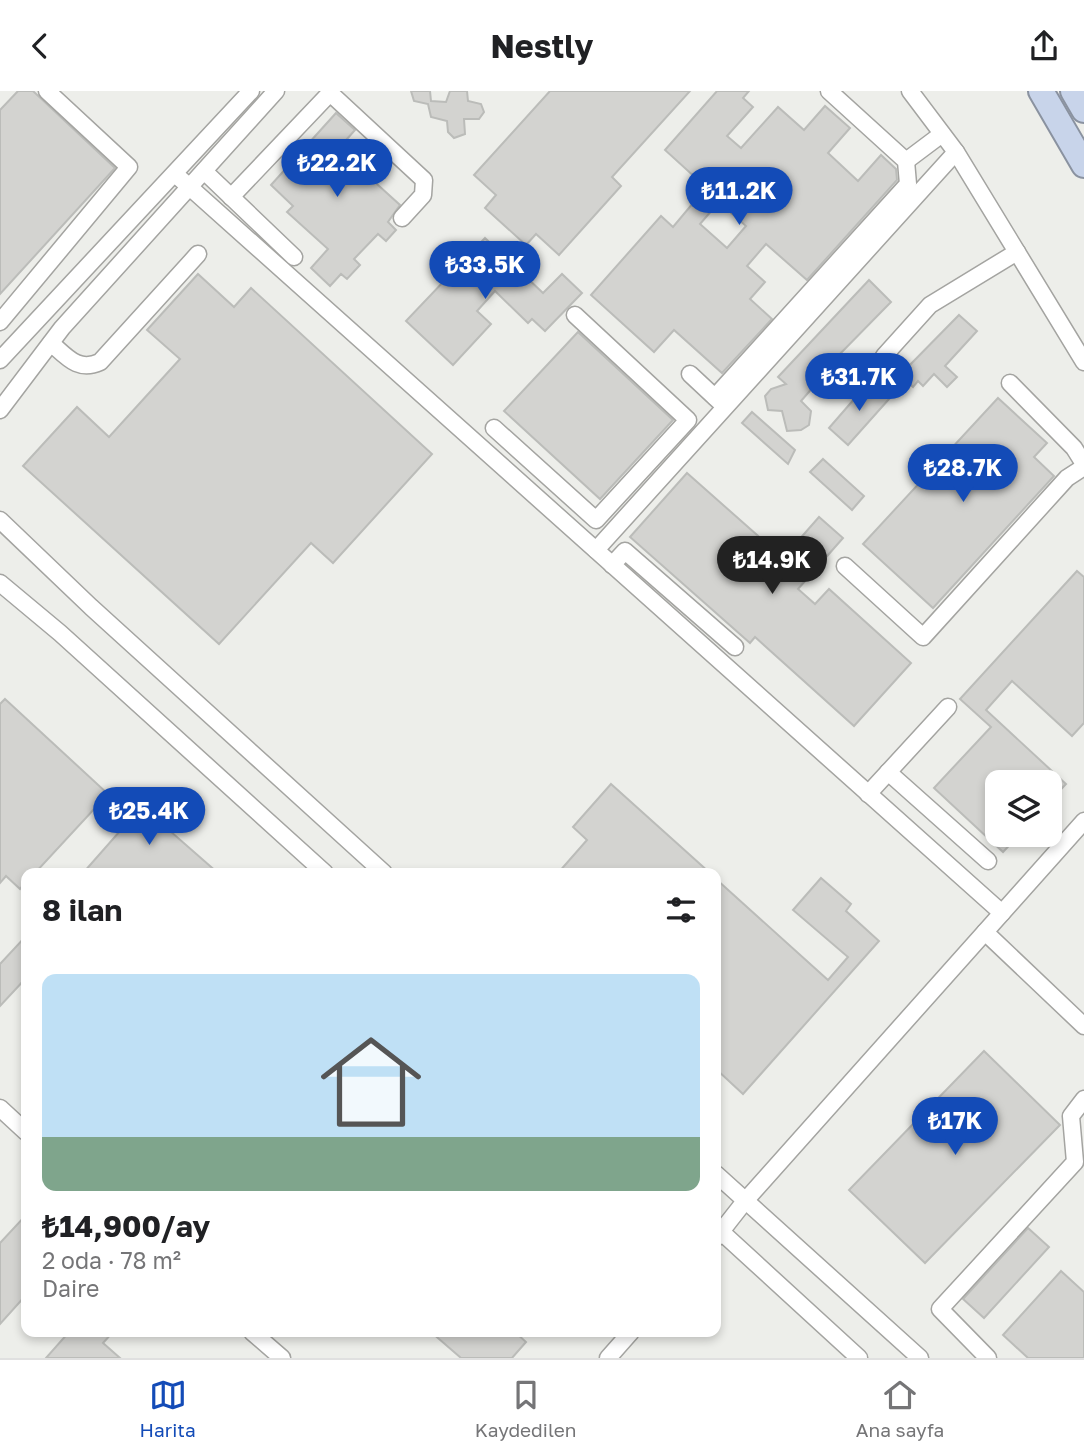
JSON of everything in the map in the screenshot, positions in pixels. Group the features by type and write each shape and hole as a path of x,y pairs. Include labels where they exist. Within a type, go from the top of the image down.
{"highway":[{"path":"1041,91 1084,165"},
{"path":"1073,91 1084,110"}],"street":[{"path":"0,322 129,167 47,91"},
{"path":"0,360 251,91"},
{"path":"0,409 51,343 276,91"},
{"path":"596,550 720,402 905,190 909,177 906,161 829,91"},
{"path":"910,91 956,152 1084,362"},
{"path":"231,197 330,93 424,180 423,195 402,218"},
{"path":"906,161 942,134"},
{"path":"720,402 956,152"},
{"path":"204,171 295,257"},
{"path":"175,174 1002,913"},
{"path":"884,356 930,305 1017,252"},
{"path":"51,343 75,365 89,366 100,362 198,254"},
{"path":"13,309 33,327"},
{"path":"494,428 596,520 688,420 575,314"},
{"path":"690,374 720,402"},
{"path":"845,566 923,637 1067,478 1084,465 1074,448 1010,383"},
{"path":"505,468 520,452"},
{"path":"0,520 90,607 378,868"},
{"path":"612,565 625,551 735,647"},
{"path":"0,583 60,633 319,868"},
{"path":"868,793 948,707"},
{"path":"888,772 988,862"},
{"path":"721,1228 1084,821"},
{"path":"985,932 1084,1026"},
{"path":"988,1358 940,1309 1079,1166 1071,1116 1084,1099"},
{"path":"0,1108 21,1127"},
{"path":"721,1179 920,1358"},
{"path":"721,1236 859,1358"},
{"path":"258,1337 282,1358"},
{"path":"608,1358 627,1337"}],"building":[{"path":"18,91 33,91 115,168 0,294 0,110"},
{"path":"411,91 430,91 431,101 446,102 450,91 467,91 468,101 481,104 484,112 479,119 464,119 465,134 454,138 448,132 447,121 431,117 428,104 414,101"},
{"path":"550,91 690,91 612,177 621,186 559,255 536,234 526,245 485,208 496,195 474,175"},
{"path":"717,91 749,91 743,98 753,107 727,136 741,148 778,107 804,130 825,106 850,128 828,153 858,181 881,155 896,169 897,180 807,280 766,244 747,266 765,282 750,299 772,319 722,373 674,330 654,352 591,295 661,216 673,227 699,196 689,187 697,179 665,150","holes":["719,202 746,226 727,248 700,224"]},
{"path":"336,113 355,130 338,149 354,163 370,145 384,157 368,176 400,205 388,222 396,230 386,241 378,234 354,259 360,265 347,279 341,274 330,286 311,268 328,249 287,212 293,206 271,185"},
{"path":"485,238 543,293 562,274 582,293 545,331 532,319 528,323 495,291 477,311 491,324 453,365 406,321"},
{"path":"198,274 234,307 251,288 432,454 333,563 311,543 219,644 23,466 77,407 109,437 180,359 147,330"},
{"path":"869,280 891,302 834,360 801,401 811,411 809,425 801,430 787,431 782,411 768,410 765,396 771,389 786,384 778,377"},
{"path":"959,315 977,331 945,366 957,377 947,387 934,374 923,386 918,381 913,387 900,375"},
{"path":"578,332 673,420 600,499 504,411"},
{"path":"869,382 889,399 848,445 829,428"},
{"path":"998,398 1047,443 1034,457 1054,476 933,608 863,544"},
{"path":"752,412 795,450 788,464 742,423"},
{"path":"823,459 864,496 852,510 810,472"},
{"path":"687,473 783,558 819,517 843,538 798,589 815,604 829,589 911,663 854,726 755,637 750,643 630,537"},
{"path":"1077,571 1084,577 1084,723 1072,736 1012,681 986,710 1051,770 985,770 985,835 934,788 991,727 960,699"},
{"path":"5,699 108,794 40,868 21,868 20,889 6,876 0,883 0,704"},
{"path":"611,784 704,868 562,868 587,840 573,827"},
{"path":"150,797 178,822 170,831 212,868 87,868"},
{"path":"821,878 851,904 846,911 879,941 743,1094 721,1074 721,884 828,980 848,957 793,910"},
{"path":"21,941 21,983 0,1006 0,964"},
{"path":"984,1051 1060,1125 925,1263 849,1190"},
{"path":"21,1220 21,1301 0,1324 0,1243"},
{"path":"1028,1228 1049,1247 984,1318 963,1299"},
{"path":"1061,1271 1084,1292 1084,1358 1028,1358 1003,1335"},
{"path":"65,1337 108,1337 103,1343 120,1358 46,1358"},
{"path":"437,1337 520,1337 526,1342 512,1358 461,1358"}]}
